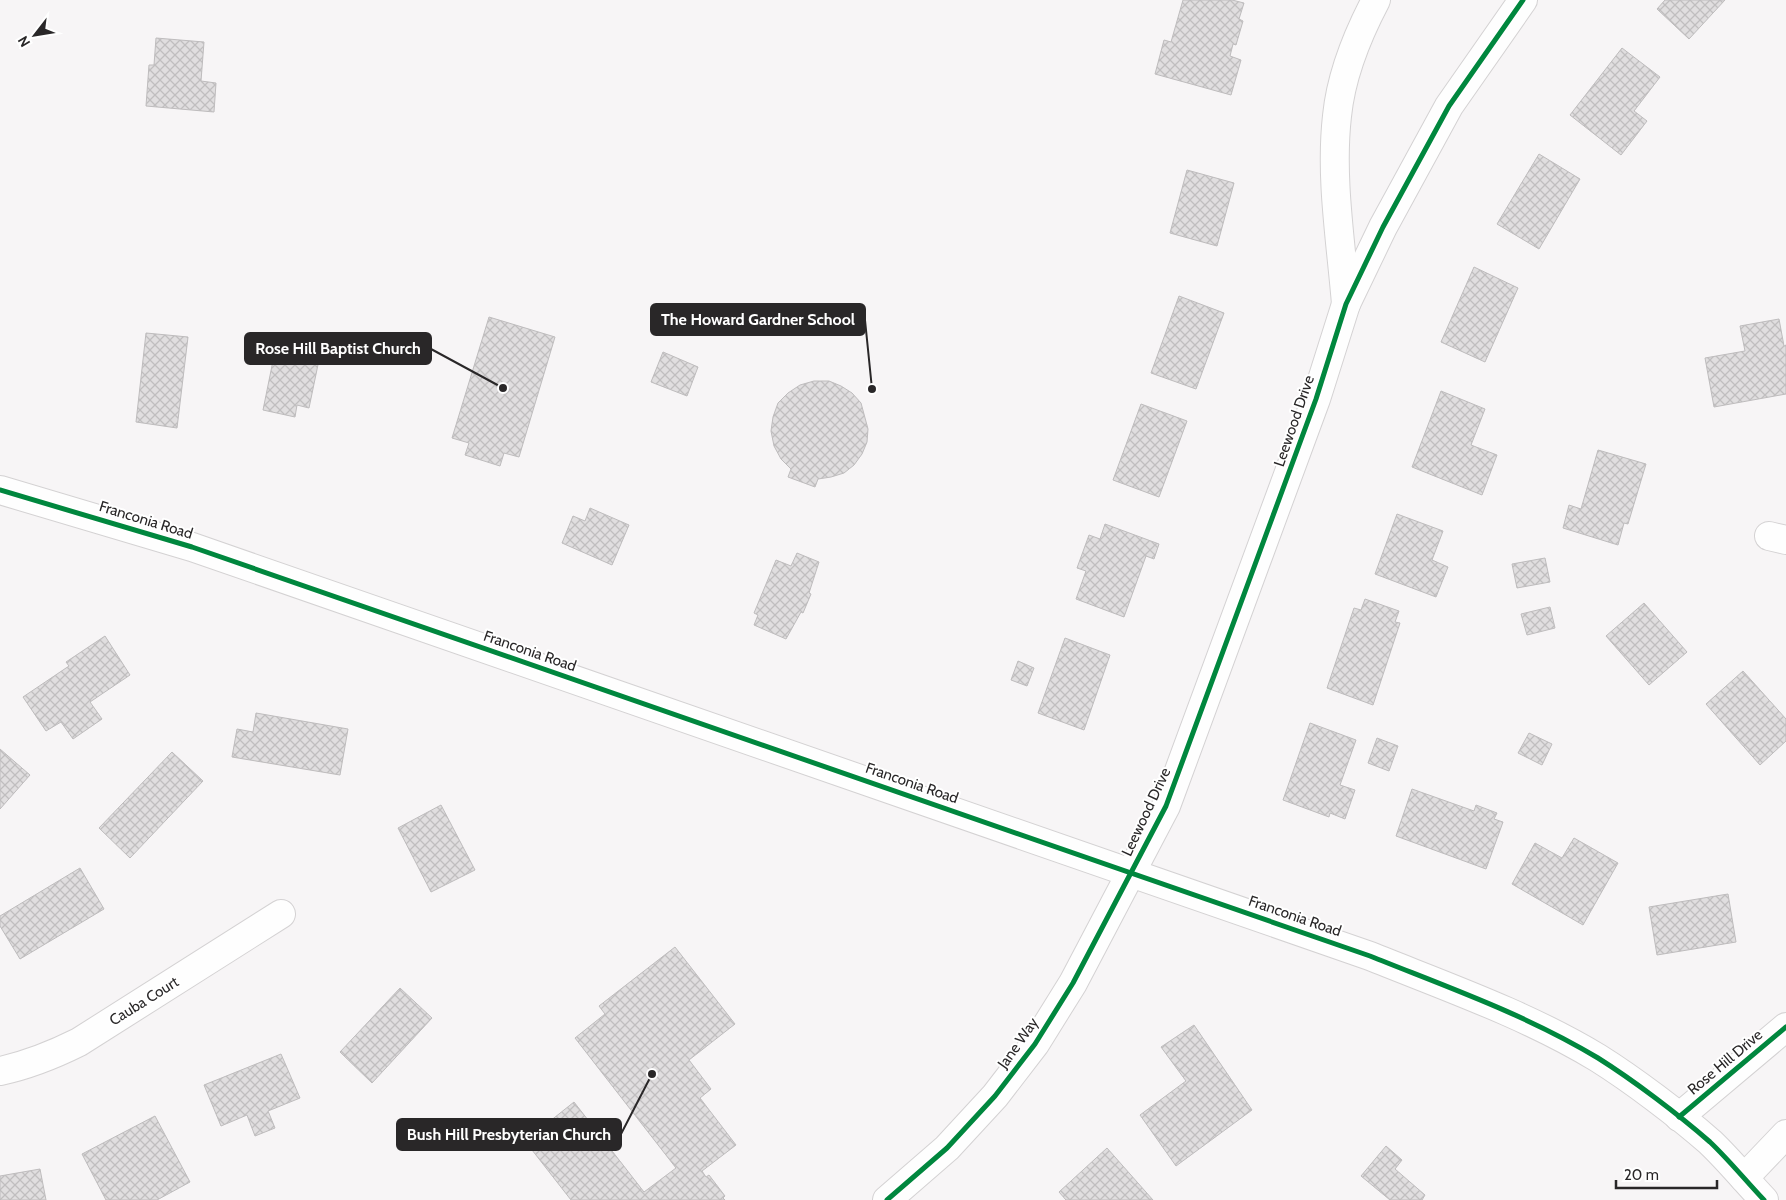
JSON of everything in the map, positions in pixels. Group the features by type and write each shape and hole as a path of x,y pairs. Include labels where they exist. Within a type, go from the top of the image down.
{"street":[{"name":"Leewood Drive","path":"1346,304 1336,183 1335,141 1337,113 1349,64 1376,0"},
{"name":"Leewood Drive","path":"1132,872 1166,806 1316,399 1346,304 1383,227 1449,106 1523,0"},
{"name":"Franconia Road","path":"0,490 192,547 1370,956 1503,1010 1546,1030 1598,1059 1679,1117 1710,1143 1764,1200"},
{"name":"Jane Way","path":"887,1200 948,1148 995,1096 1035,1044 1073,983 1132,872"},
{"name":"Cauba Court","path":"0,1071 19,1067 52,1055 79,1042 281,914"},
{"name":"Rose Hill Drive","path":"1679,1117 1786,1026"},
{"path":"1744,1178 1786,1134"}],"building":[{"path":"1183,0 1232,0 1244,3 1239,19 1243,21 1236,45 1233,44 1230,56 1241,60 1231,95 1155,74 1164,40 1171,42"},
{"path":"1665,0 1725,0 1689,39 1657,9"},
{"path":"156,38 204,42 201,81 216,83 214,112 146,106 149,65 154,65"},
{"path":"1622,48 1660,77 1634,111 1647,121 1621,155 1570,115"},
{"path":"1539,154 1580,179 1539,249 1497,224"},
{"path":"1187,170 1234,183 1217,246 1170,233"},
{"path":"1474,267 1518,288 1485,362 1441,342"},
{"path":"1179,296 1224,313 1196,389 1151,373"},
{"path":"489,317 555,337 519,457 504,453 500,466 465,455 469,443 452,438"},
{"path":"1779,319 1784,346 1786,345 1786,394 1714,407 1705,358 1745,351 1740,326"},
{"path":"146,333 188,337 177,428 136,422"},
{"path":"276,346 320,355 309,408 297,405 295,417 263,410"},
{"path":"663,352 698,367 687,396 651,382"},
{"path":"814,381 829,381 852,393 861,403 868,429 867,442 862,454 854,465 844,473 818,479 815,487 788,477 791,469 781,459 774,446 771,431 778,403 800,385"},
{"path":"1441,391 1485,409 1471,445 1497,455 1482,495 1412,467"},
{"path":"1141,404 1187,421 1159,497 1113,480"},
{"path":"1598,450 1646,464 1628,524 1624,523 1618,545 1563,528 1569,505 1581,509"},
{"path":"590,508 629,525 612,565 562,543 573,516 585,521"},
{"path":"1397,514 1443,531 1432,560 1448,567 1436,597 1375,574"},
{"path":"1105,524 1159,544 1154,559 1146,556 1124,617 1076,599 1086,571 1077,568 1089,535 1100,539"},
{"path":"797,553 819,562 809,593 811,594 803,613 801,612 786,639 754,625 758,615 754,613 776,560 791,566"},
{"path":"1545,558 1550,582 1517,588 1512,564"},
{"path":"1365,599 1399,611 1395,622 1400,623 1373,705 1327,688 1354,608 1361,610"},
{"path":"1644,603 1687,652 1649,685 1606,636"},
{"path":"1550,607 1555,628 1527,635 1521,614"},
{"path":"105,636 130,675 90,702 102,719 73,739 61,722 46,731 23,697 69,666 66,662"},
{"path":"1065,638 1110,655 1084,730 1038,713"},
{"path":"1018,661 1034,668 1027,686 1011,680"},
{"path":"1743,671 1786,719 1786,741 1760,765 1706,704"},
{"path":"256,713 348,729 340,775 232,757 237,729 253,732"},
{"path":"1310,723 1356,740 1340,785 1355,790 1345,819 1330,813 1329,817 1283,800"},
{"path":"1529,733 1552,744 1542,765 1518,753"},
{"path":"1377,738 1398,746 1389,771 1368,763"},
{"path":"0,749 30,775 0,809"},
{"path":"172,752 203,781 130,858 99,828"},
{"path":"1412,789 1474,811 1476,805 1497,813 1494,819 1503,822 1486,869 1396,836"},
{"path":"441,805 475,870 431,892 398,828"},
{"path":"1574,838 1618,863 1583,925 1512,884 1535,843 1562,858"},
{"path":"80,868 104,909 20,959 0,926 0,916"},
{"path":"1728,894 1736,942 1657,955 1649,907"},
{"path":"675,947 735,1024 689,1060 711,1089 700,1098 736,1145 702,1171 706,1177 709,1175 725,1196 723,1198 725,1200 571,1200 525,1141 574,1102 644,1192 676,1168 575,1038 605,1014 599,1006"},
{"path":"400,988 432,1018 372,1083 340,1052"},
{"path":"1194,1025 1252,1110 1176,1166 1140,1115 1186,1081 1161,1047"},
{"path":"281,1054 300,1098 268,1111 275,1128 255,1136 247,1115 221,1126 204,1085"},
{"path":"155,1116 190,1182 157,1200 106,1200 82,1154"},
{"path":"1386,1146 1402,1160 1395,1169 1425,1195 1422,1200 1390,1200 1361,1176"},
{"path":"1107,1148 1153,1200 1066,1200 1059,1192"},
{"path":"40,1169 46,1200 0,1200 0,1176"}],"cycle path":[{"path":"887,1200 947,1148 995,1096 1035,1044 1073,983 1166,806 1316,399 1346,304 1383,227 1449,106 1523,0"},
{"path":"0,490 192,547 1370,956 1457,991 1543,1028 1598,1058 1626,1076 1710,1142 1764,1200"},
{"path":"1679,1117 1786,1027"}],"place":[{"name":"Rose Hill Baptist Church","path":"503,388"},
{"name":"The Howard Gardner School","path":"872,389"},
{"name":"Bush Hill Presbyterian Church","path":"652,1074"}]}
